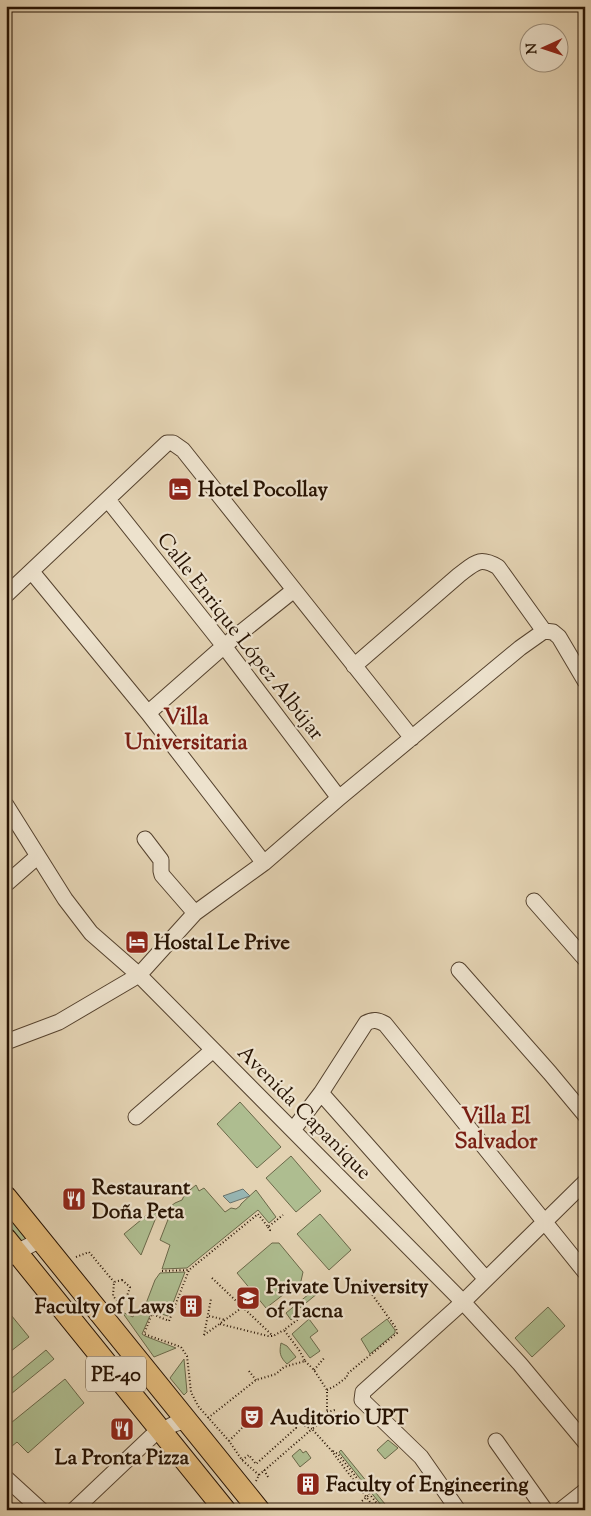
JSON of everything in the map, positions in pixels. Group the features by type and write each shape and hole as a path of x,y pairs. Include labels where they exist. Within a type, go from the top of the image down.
{"highway":[{"name":"PE-40","path":"6,1197 259,1510"},
{"name":"PE-40","path":"10,1250 225,1510"}],"street":[{"path":"6,595 167,443 173,443 182,450 412,738"},
{"name":"Calle Enrique López Albújar","path":"108,500 224,646 339,798"},
{"path":"354,666 459,575 481,560 498,568 544,631"},
{"path":"32,572 148,713 264,863"},
{"path":"148,713 224,646 294,590"},
{"path":"6,1042 59,1022 139,975 195,913 264,863 339,798 520,648 544,631 553,632 559,637 585,681"},
{"name":"Avenida Capanique","path":"6,805 65,900 91,933 139,975 463,1302 520,1364 585,1442"},
{"path":"146,839 161,860 162,875 195,913"},
{"path":"6,884 38,856"},
{"path":"534,902 585,959"},
{"path":"459,970 585,1115"},
{"path":"293,1130 321,1093 366,1023 371,1020 379,1020 385,1024 585,1272"},
{"path":"136,1118 213,1050"},
{"path":"321,1093 486,1279"},
{"path":"458,1510 421,1456 362,1400 363,1392 463,1302 585,1182"},
{"path":"10,1250 40,1240"},
{"path":"74,1510 152,1436 187,1420"},
{"path":"496,1441 545,1510"},
{"path":"6,1478 41,1510"},
{"path":"561,1510 585,1491"}],"path":[{"path":"269,1232 270,1230 258,1214 189,1270 169,1321 152,1314 144,1334 181,1347 184,1350 187,1356 191,1392 198,1406 229,1440 242,1460 259,1475 327,1417 326,1390 314,1370 305,1361 284,1330"},
{"path":"268,1227 283,1215"},
{"path":"72,1259 89,1252 114,1282 113,1296 120,1304 127,1296 130,1287 122,1280 114,1282"},
{"path":"162,1271 189,1270"},
{"path":"212,1278 273,1336"},
{"path":"326,1390 341,1382 347,1377 347,1374 397,1332 361,1279"},
{"path":"212,1300 204,1335 243,1307"},
{"path":"220,1324 273,1336 306,1314"},
{"path":"208,1316 226,1320"},
{"path":"314,1370 325,1357"},
{"path":"208,1418 256,1380 276,1374 284,1367 305,1361"},
{"path":"249,1371 256,1380"},
{"path":"327,1412 335,1410"},
{"path":"301,1419 305,1426 312,1428 331,1450 376,1510"},
{"path":"242,1460 249,1455 256,1464 296,1428 293,1425"},
{"path":"229,1440 242,1428"},
{"path":"331,1450 338,1454 382,1510"},
{"path":"264,1470 268,1477"},
{"path":"352,1488 356,1484"},
{"path":"362,1501 370,1494"}],"green space":[{"path":"240,1102 281,1147 257,1168 217,1124"},
{"path":"291,1156 321,1191 296,1212 266,1178"},
{"path":"196,1185 199,1191 204,1188 225,1212 231,1208 236,1209 256,1190 276,1217 269,1223 258,1210 187,1268 162,1269 170,1245 160,1240 169,1217 167,1209 182,1200 185,1194"},
{"path":"6,1206 27,1231 26,1241 20,1242 6,1225"},
{"path":"153,1210 157,1215 141,1255 124,1234"},
{"path":"320,1214 351,1250 329,1270 297,1234"},
{"path":"272,1243 279,1243 303,1272 301,1281 266,1308 237,1273"},
{"path":"185,1272 168,1316 152,1311 142,1334 176,1348 154,1357 122,1312 133,1317 135,1311 142,1314 155,1280 160,1273"},
{"path":"315,1289 318,1293 295,1312 297,1315 291,1320 286,1313"},
{"path":"548,1307 565,1326 532,1357 515,1338"},
{"path":"11,1315 29,1337 6,1355 6,1318"},
{"path":"309,1319 318,1331 310,1337 320,1351 310,1358 292,1334"},
{"path":"387,1319 395,1333 370,1354 361,1339"},
{"path":"281,1343 287,1346 296,1357 287,1364 281,1355"},
{"path":"46,1350 54,1359 6,1398 6,1383"},
{"path":"184,1359 187,1392 184,1395 170,1378"},
{"path":"65,1379 84,1403 28,1453 17,1442 6,1451 6,1427"},
{"path":"388,1440 398,1448 385,1459 377,1450"},
{"path":"300,1449 303,1453 306,1451 311,1458 300,1467 292,1456"},
{"path":"341,1450 389,1510 385,1510 339,1452"}],"water":[{"path":"243,1189 250,1196 230,1203 223,1196"}],"place":[{"name":"Hotel Pocollay","path":"180,489"},
{"name":"Hostal Le Prive","path":"137,942"},
{"name":"Restaurant Doña Peta","path":"74,1199"},
{"name":"Private University of Tacna","path":"248,1298"},
{"name":"Faculty of Laws","path":"191,1306"},
{"name":"Auditorio UPT","path":"252,1417"},
{"name":"La Pronta Pizza","path":"122,1429"},
{"name":"Faculty of Engineering","path":"308,1484"}],"district":[{"name":"Villa Universitaria","path":"186,728"},
{"name":"Villa El Salvador","path":"496,1128"}]}
